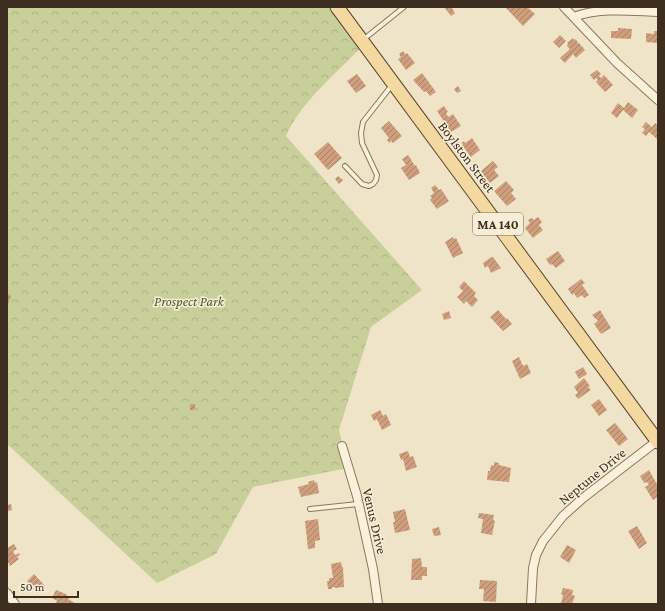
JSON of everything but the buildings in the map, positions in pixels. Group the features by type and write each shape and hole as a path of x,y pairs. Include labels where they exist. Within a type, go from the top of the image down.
{"main road":[{"name":"Boylston Street","path":"337,7 658,441"}],"street":[{"path":"564,7 617,63 658,100"},
{"path":"574,17 595,11 658,12"},
{"name":"Neptune Drive","path":"531,604 533,568 536,555 543,541 563,516 583,498 658,441"},
{"name":"Venus Drive","path":"342,446 359,504 373,569 378,604"},
{"path":"7,594 15,604"}],"lane":[{"path":"362,41 404,7"},
{"path":"345,166 362,184 369,186 376,180 377,174 362,144 361,133 363,122 393,83"},
{"path":"310,509 359,504"}],"green space":[{"name":"Prospect Park","path":"7,7 337,7 365,44 310,99 292,124 286,136 422,290 371,327 339,430 348,468 253,487 216,554 157,583 7,444"}]}
